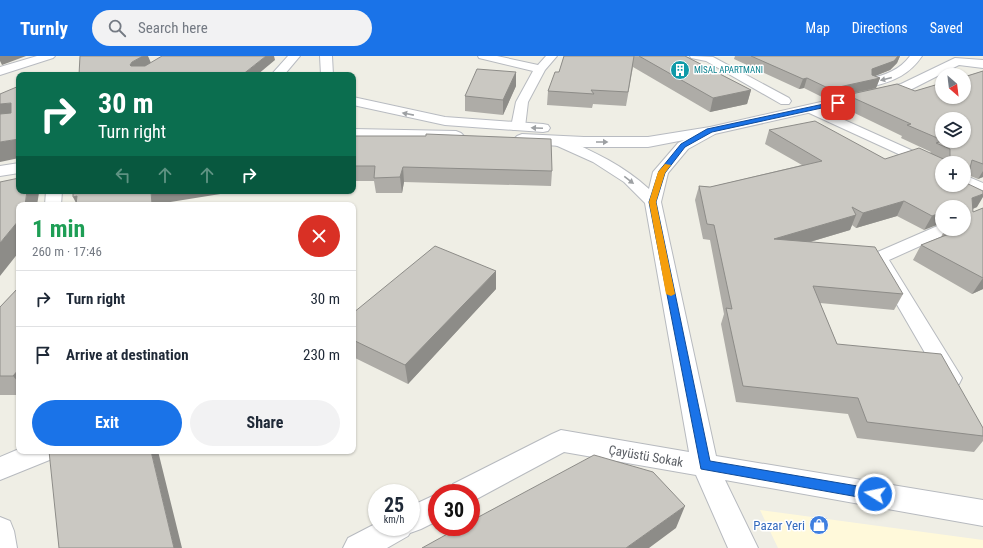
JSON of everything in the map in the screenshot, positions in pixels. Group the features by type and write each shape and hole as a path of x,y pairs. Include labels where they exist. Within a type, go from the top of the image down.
{"main road":[{"path":"0,71 49,56"},
{"path":"280,72 294,56"},
{"path":"326,56 327,72"},
{"path":"650,128 658,128 893,77 925,57 961,60 983,64"},
{"path":"356,133 648,142 710,131 905,87 961,60"},
{"path":"356,102 445,121 518,127 586,130 634,129"},
{"path":"0,171 16,168"},
{"path":"0,182 16,179"}],"street":[{"path":"483,56 540,69"},
{"path":"518,127 522,102 540,69 552,56"},
{"path":"695,56 712,58 785,101"},
{"path":"811,109 935,167"},
{"path":"710,131 683,146 661,172 653,202 705,466 743,548"},
{"path":"558,140 598,159 628,179 653,202"},
{"path":"971,183 983,189"},
{"path":"935,233 879,258 959,391"},
{"name":"Çayüstü Sokak","path":"480,484 561,441 983,513"},
{"path":"0,469 36,454"},
{"path":"0,531 2,548"},
{"path":"358,548 381,536"}],"shaded area":[{"name":"Pazar Yeri","path":"760,510 983,540 983,548 778,548"}],"building":[{"path":"80,56 143,56 132,62 130,65 145,66 162,56 266,56 246,72 79,72"},
{"path":"564,56 634,56 628,92 591,90 594,94 548,91 555,72 559,72"},
{"path":"639,56 685,56 751,90 713,98"},
{"path":"751,56 898,56 894,61 872,69 872,75 880,78 830,89 807,78 803,79"},
{"path":"477,69 516,72 503,100 465,96"},
{"path":"983,71 983,164 972,160 971,164 971,156 950,156 950,149 948,148 971,148 971,112 935,112 935,137 907,125 911,124 847,95 897,84 915,91 935,85 935,104 971,104 971,75"},
{"path":"16,87 16,139 0,142 0,114 11,113 11,103 0,104 0,94"},
{"path":"815,121 885,159 919,148 937,156 935,156 935,192 971,192 971,185 983,191 983,194 972,198 973,212 983,208 983,278 921,245 944,236 971,236 971,200 935,200 935,215 932,216 904,201 863,213 852,207 856,215 774,239 875,247 903,294 813,286 837,344 941,354 983,428 983,436 867,422 858,398 743,386 726,308 732,309 714,225 707,224 699,186 710,187 822,161 769,130"},
{"path":"426,134 551,139 552,171 403,167 400,177 374,178 375,166 356,166 356,136 426,136"},
{"path":"16,179 16,194 27,194 25,202 16,202 16,224 0,243 0,182"},
{"path":"73,194 151,194 152,202 76,202 77,196 73,197"},
{"path":"435,246 496,271 405,365 356,341 356,311"},
{"path":"16,290 16,372 13,376 0,376 0,307"},
{"path":"49,454 152,454 174,548 59,548"},
{"path":"594,455 653,472 685,506 626,548 422,548 444,536 480,536 480,516"}],"slow traffic":[{"path":"667,165 661,172 653,202 671,294"}],"place":[{"name":"MİSAL APARTMANI","path":"680,70"},
{"name":"Pazar Yeri","path":"819,525"}],"route":[{"path":"838,103 710,131 683,146 661,172 653,202 705,466 875,494"}]}
